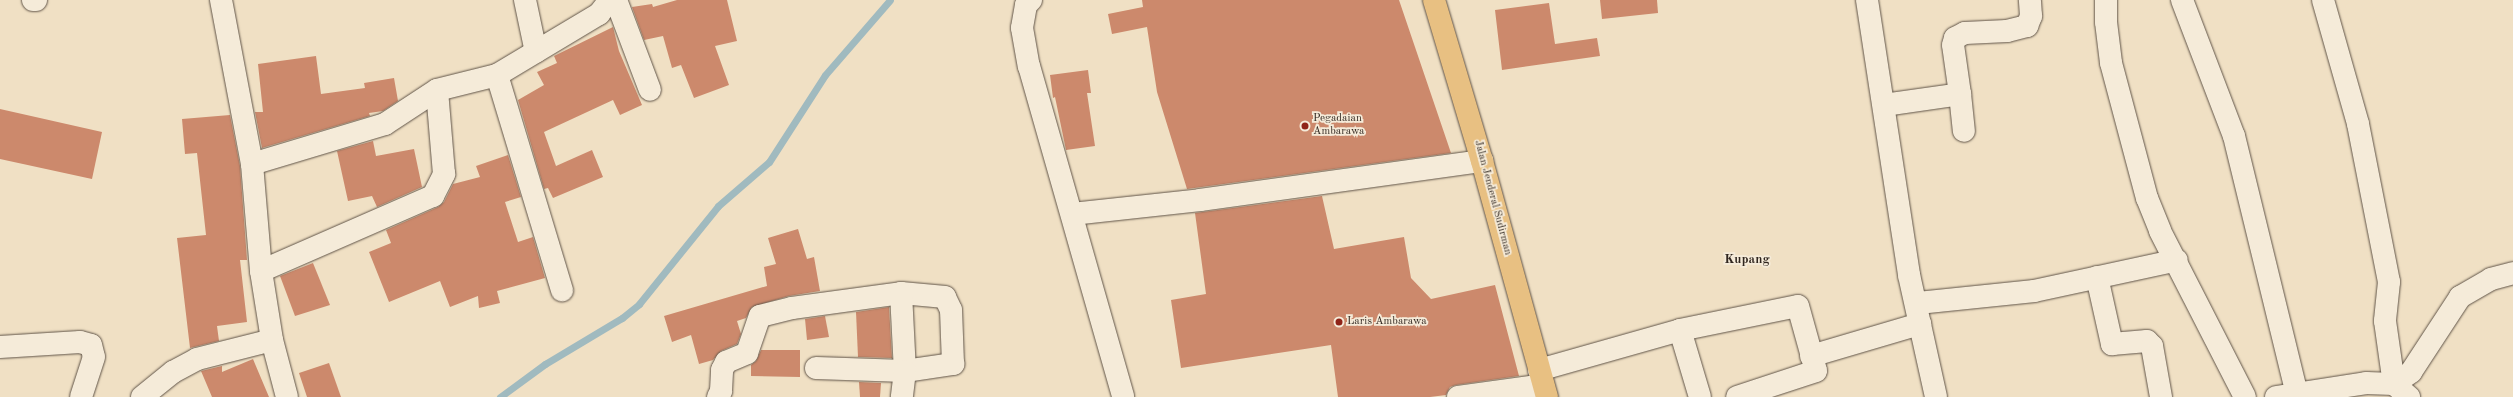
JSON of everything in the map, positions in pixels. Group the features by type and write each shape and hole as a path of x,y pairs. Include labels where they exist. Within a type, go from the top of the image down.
{"main road":[{"name":"Jalan Jenderal Sudirman","path":"1434,0 1482,161 1543,384"}],"street":[{"path":"221,0 252,164 261,271 272,340 287,397"},
{"path":"526,0 536,52"},
{"path":"252,164 385,124 437,90 497,75 599,14 610,0"},
{"path":"616,0 650,90"},
{"path":"1031,0 1026,5 1022,28 1029,66 1123,397"},
{"path":"1868,0 1910,275 1936,397"},
{"path":"1964,131 1953,45 1955,38 1965,34 2007,31 2027,26 2031,16 2030,0"},
{"path":"2106,0 2106,22 2111,63 2147,198 2160,231 2177,260 2245,397"},
{"path":"2182,0 2234,136 2286,395 2366,383 2401,390"},
{"path":"2323,0 2358,124 2389,282 2385,321 2401,390"},
{"path":"497,75 562,290"},
{"path":"261,271 433,196 444,174 437,90"},
{"path":"1884,105 1960,94"},
{"path":"1072,214 1200,200 1482,161"},
{"path":"1811,356 1919,313 2034,291 2177,260"},
{"path":"2401,390 2460,297 2491,279 2513,273"},
{"path":"2097,277 2112,344 2147,341 2152,346 2160,397"},
{"path":"901,293 905,371 902,397"},
{"path":"718,397 721,390 722,370 726,362 747,353 760,316 792,308 901,293 945,297 951,310 953,364 905,371 816,368"},
{"path":"1458,397 1543,384 1680,330 1798,306 1816,371 1736,397"},
{"path":"1680,330 1700,397"},
{"path":"2213,333 2212,344 2237,397"},
{"path":"142,397 173,372 197,359 272,340"},
{"path":"0,347 80,342 91,345 94,357 81,397"}],"building":[{"path":"677,0 727,0 737,41 715,46 729,85 694,98 681,65 672,68 663,36 644,40 632,7 652,4 653,7"},
{"name":"Pegadaian Ambarawa","path":"1142,0 1399,0 1451,153 1187,189 1157,92 1147,27 1112,34 1108,14 1143,7"},
{"path":"1600,0 1657,0 1658,13 1602,19"},
{"path":"1549,3 1555,44 1597,38 1600,56 1502,70 1495,10"},
{"path":"613,27 619,51 642,105 620,115 613,100 544,132 556,166 592,150 603,177 553,198 548,188 544,189 518,100 544,85 537,72 557,63 554,56"},
{"path":"316,56 321,94 365,88 364,83 394,78 398,101 383,111 369,113 370,116 262,148 255,112 263,112 258,64"},
{"path":"1088,70 1091,93 1087,93 1095,146 1066,150 1055,97 1053,98 1050,75"},
{"path":"0,109 102,132 92,179 0,159"},
{"path":"230,115 240,166 247,260 240,260 247,322 217,326 219,341 190,348 177,238 206,235 197,153 185,154 182,119"},
{"path":"373,141 376,156 414,149 422,187 377,207 372,196 348,201 337,151"},
{"path":"508,155 521,197 505,202 518,242 533,237 545,278 497,291 500,303 479,308 478,296 450,307 440,281 389,302 369,252 391,243 386,230 438,207 444,202 453,184 480,177 476,166"},
{"name":"Laris Ambarawa","path":"1322,196 1334,249 1404,237 1411,278 1431,299 1495,285 1519,376 1456,385 1450,387 1446,395 1430,397 1338,397 1331,345 1181,368 1171,300 1206,294 1195,213"},
{"path":"798,229 807,259 814,257 820,291 789,296 752,307 746,318 737,321 741,334 737,344 721,351 713,360 699,364 691,335 672,342 664,316 767,286 764,267 776,264 768,238"},
{"path":"313,263 330,305 295,316 280,276"},
{"path":"889,307 892,358 858,357 856,312"},
{"path":"825,316 829,337 807,340 805,319"},
{"path":"761,350 800,350 800,377 751,376 751,365 756,361"},
{"path":"253,359 269,397 212,397 201,371 222,366 222,372"},
{"path":"329,363 341,397 307,397 299,373"},
{"path":"859,382 881,383 880,397 860,397"}],"waterway":[{"path":"500,397 545,364 622,318 639,304 718,206 769,162 825,75 890,0"}],"place":[{"name":"Pegadaian Ambarawa","path":"1305,126"},
{"name":"Laris Ambarawa","path":"1339,322"}],"district":[{"name":"Kupang","path":"1747,260"}]}
